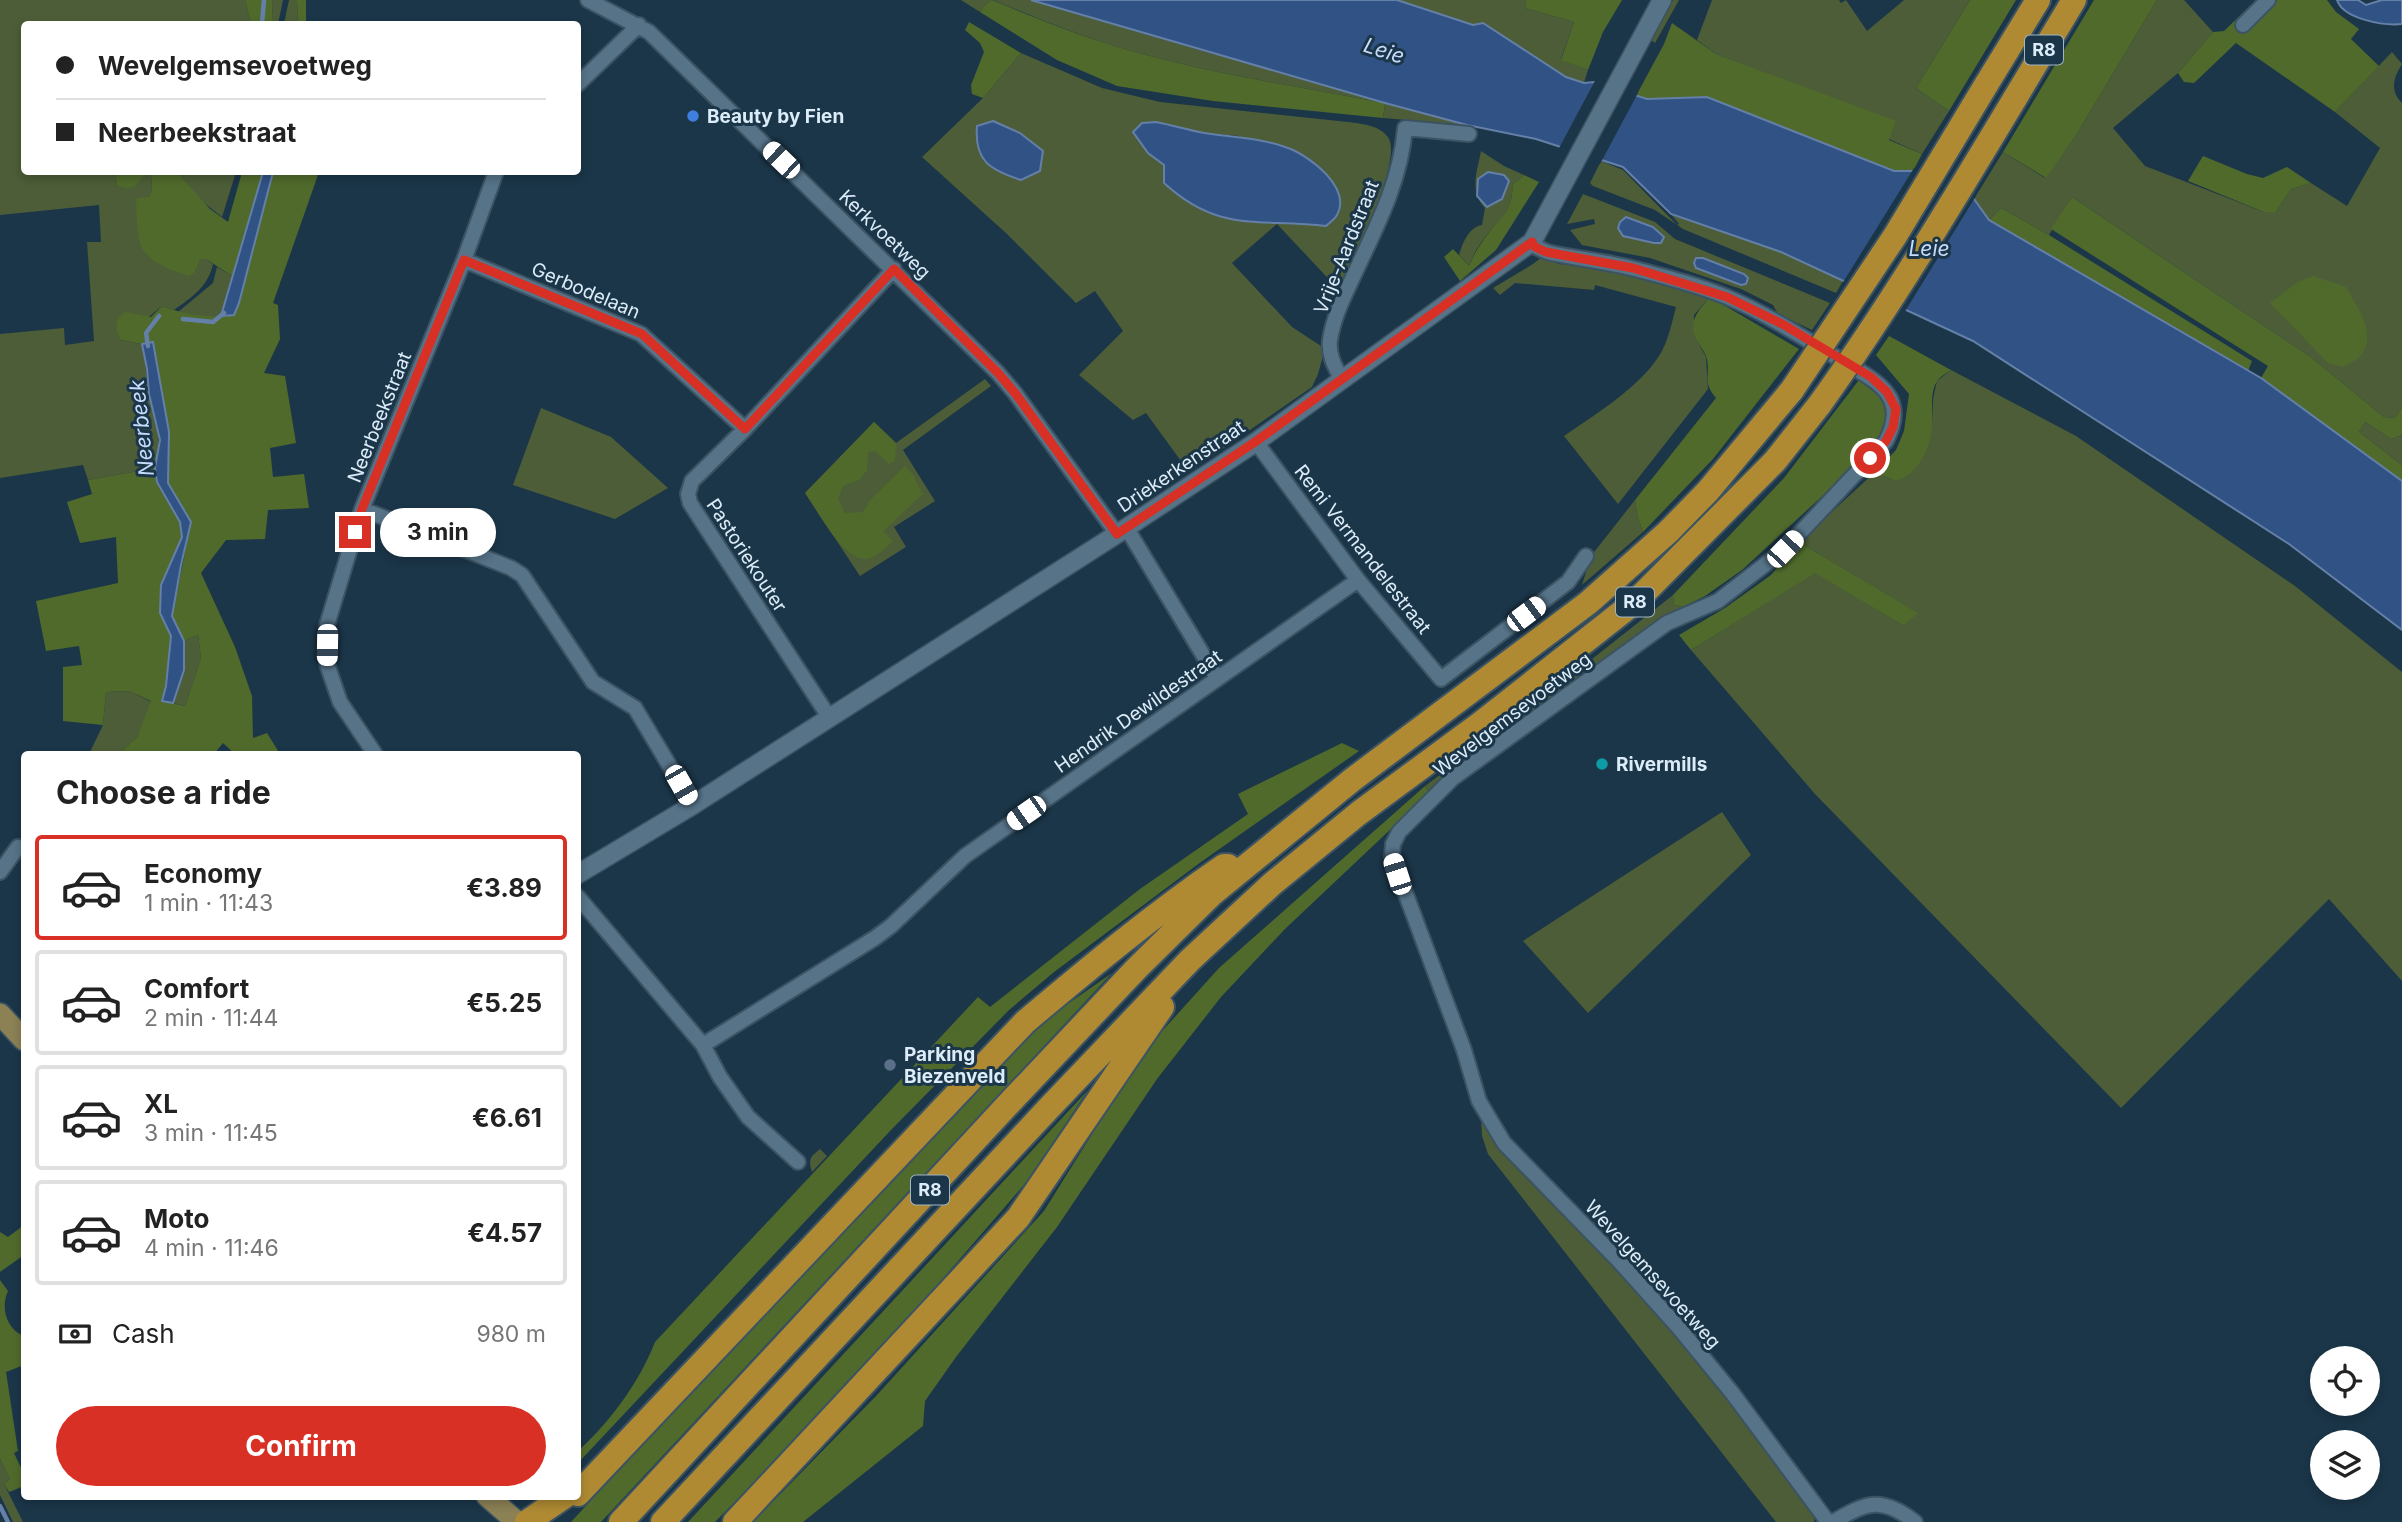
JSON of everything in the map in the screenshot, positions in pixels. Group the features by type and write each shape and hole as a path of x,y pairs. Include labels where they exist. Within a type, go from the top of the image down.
{"highway":[{"name":"R8","path":"621,1522 1137,968 1213,894 1352,780 1588,603 1668,532 1708,491 1792,390 1895,236 2038,0"},
{"name":"R8","path":"663,1522 1046,1110 1190,960 1272,884 1340,829 1480,724 1636,601 1775,461 1820,404 1876,325 2074,0"},
{"path":"581,1487 1025,1023 1089,968 1189,890 1224,866 1247,866"},
{"path":"735,1522 1018,1218 1160,1010 1190,960"},
{"path":"527,1522 563,1500"},
{"path":"560,1522 572,1500"}],"main road":[{"path":"0,1014 21,1037"},
{"path":"492,1500 517,1522"}],"street":[{"name":"Kerkvoetweg","path":"588,0 639,25 894,269 1007,383 1122,531 1217,678"},
{"name":"Driekerkenstraat","path":"581,872 692,805 1122,531 1255,442 1532,242 1662,0"},
{"path":"2243,25 2267,0"},
{"path":"581,81 639,25"},
{"name":"Vrije-Aardstraat","path":"1342,380 1331,361 1330,341 1339,306 1385,209 1401,158 1405,128 1469,134"},
{"name":"Neerbeekstraat","path":"373,751 340,702 327,664 327,625 362,509 464,260 495,175"},
{"name":"Wevelgemsevoetweg","path":"1532,242 1535,247 1546,252 1633,268 1727,297 1789,328 1871,377 1887,392 1896,409 1893,427 1886,441 1785,549 1718,600 1667,623 1453,778 1399,832 1393,844 1392,857 1464,1051 1479,1101 1504,1143 1619,1261 1679,1328 1830,1522"},
{"name":"Gerbodelaan","path":"464,260 642,334 745,429"},
{"name":"Pastoriekouter","path":"829,717 690,503 688,494 692,481 745,429 894,269"},
{"name":"Remi Vermandelestraat","path":"1255,442 1358,580 1441,679 1568,582 1586,556"},
{"path":"362,509 511,568 522,575 593,682 635,708 692,805"},
{"name":"Hendrik Dewildestraat","path":"703,1045 875,938 965,856 1358,580"},
{"path":"0,872 18,847"},
{"path":"581,901 703,1045 720,1077 748,1117 798,1162"},
{"path":"1830,1522 1853,1510 1880,1504 1894,1507 1915,1522"}],"green space":[{"path":"0,0 245,0 250,21 21,21 21,175 116,175 117,184 142,175 151,175 152,189 139,225 140,242 195,272 199,259 206,259 213,264 207,279 193,296 174,310 162,306 121,340 142,344 159,438 155,468 88,480 83,465 0,478 0,334 64,328 65,345 94,341 87,242 101,242 99,205 0,215"},
{"path":"245,0 272,0 273,21 250,21"},
{"path":"272,0 283,0 279,21 273,21"},
{"path":"289,0 297,0 298,21 285,21"},
{"path":"297,0 306,0 306,21 298,21"},
{"path":"961,0 993,0 980,12"},
{"path":"992,0 1086,37 1151,56 1385,103 1383,118 1213,101 1117,86 1057,60 980,12"},
{"path":"993,0 1031,0 1467,125 1383,118 1385,103 1151,56 1086,37"},
{"path":"1397,0 1526,0 1525,8 1574,22 1561,59 1588,70 1584,83 1566,77 1473,25"},
{"path":"1526,0 1622,0 1603,32 1588,70 1561,60 1574,22 1525,8"},
{"path":"1673,0 1679,0 1655,43 1651,40"},
{"path":"1712,0 1839,0 1841,3 1846,0 1867,31 1904,0 1970,0 1916,88 1949,111 1922,154 1889,139 1895,122 1716,54 1697,40"},
{"path":"1970,0 2016,0 1949,111 1916,88"},
{"path":"2094,0 2157,0 2078,132 2046,178 2003,152"},
{"path":"2157,0 2184,0 2213,32 2178,73 2113,128 2145,166 2264,212 2276,212 2291,189 2311,183 2347,206 2380,148 2335,112 2392,52 2402,64 2394,83 2395,93 2402,103 2402,407 2395,418 2384,417 2312,358 2072,197 2049,235 2001,208 1989,220 1974,199 2003,152 2045,178 2078,132"},
{"path":"2256,0 2327,0 2336,12 2359,29 2351,39 2379,66 2335,112 2236,43 2194,83 2184,82 2178,73 2213,32 2224,31"},
{"path":"969,22 1021,53 983,98 972,94 971,85 984,52 980,43 965,30"},
{"path":"1672,23 1716,54 1896,121 1889,140 1922,154 1913,171 1894,171 1707,97 1647,99 1636,96 1664,44"},
{"path":"1021,53 1102,88 1160,102 1353,123 1370,126 1384,133 1391,149 1383,188 1339,290 1277,224 1232,263 1292,327 1321,346 1324,352 1312,387 1189,472 1146,413 1133,420 1079,375 1123,331 1095,291 1076,303 1007,234 922,157 983,98","holes":["1202,133 1239,136 1326,226 1241,221 1204,210 1165,183 1164,165 1148,153"]},
{"path":"1481,151 1524,175 1513,184 1511,201 1505,215 1476,250 1469,266 1459,255 1470,232 1482,225 1485,208 1476,188","holes":["1488,172 1504,175 1509,181 1502,199 1491,206"]},
{"path":"2203,156 2263,178 2287,167 2311,183 2291,189 2276,212 2264,212 2188,181"},
{"path":"1601,161 1623,170 1677,225 1655,210 1593,186 1590,183"},
{"path":"115,175 144,175 134,187 124,188 117,185"},
{"path":"151,175 180,175 210,209 228,222 241,175 262,175 245,241 232,276 206,259 200,259 195,272 189,276 160,265 143,250 136,204 137,198 149,197 152,189"},
{"path":"180,175 235,175 222,217 203,202"},
{"path":"272,175 318,175 273,303 278,305 280,339 264,373 285,376 296,443 270,448 273,477 304,474 309,508 268,510 265,539 226,540 201,573 235,647 252,696 253,738 267,733 278,751 232,751 223,743 216,751 121,751 137,737 151,701 129,691 106,692 103,725 63,721 63,667 82,665 79,646 46,651 36,601 118,583 116,537 80,543 67,502 92,494 88,480 155,468 157,482 180,522 182,537 161,585 171,636 163,701 185,706 201,658 198,635 184,641 172,617 191,522 168,483 169,432 152,342 142,344 121,340 117,325 125,312 151,317 162,306 197,315 234,315"},
{"path":"1524,175 1539,182 1496,250 1460,281 1444,257 1453,249 1469,266 1476,251 1505,214 1511,201 1513,184"},
{"path":"1583,194 1655,222 1675,239 1830,303 1812,330 1778,314 1773,305 1741,289 1650,258 1582,245 1570,230 1595,224 1594,219 1567,224"},
{"path":"2072,197 2312,358 2384,417 2395,418 2402,407 2402,435 2391,439 2365,422 2359,432 2402,465 2402,481 2261,378 2268,366 2051,229"},
{"path":"2001,208 2252,361 2248,371 1989,220"},
{"path":"1671,214 1781,252 1843,281 1836,293 1677,225 1679,224"},
{"path":"1542,257 1559,264 1607,269 1710,297 1694,315 1695,337 1706,357 1708,389 1618,504 1564,436 1612,403 1645,374 1662,351 1676,307 1595,285 1594,290 1515,283 1500,295 1493,288"},
{"path":"217,267 232,276 221,316 210,318 178,312 213,283"},
{"path":"2313,276 2346,287 2363,319 2366,345 2361,356 2344,367 2328,363 2270,303 2298,282"},
{"path":"1710,297 1799,349 1713,459 1643,532 1635,500 1716,398 1709,387 1708,362 1693,328 1698,312"},
{"path":"1889,336 1951,370 1935,385 1932,398 1932,430 1921,462 1910,474 1895,481 1875,472 1896,450 1904,431 1909,394 1876,355"},
{"path":"1951,370 2076,436 2295,586 2402,672 2402,981 2329,899 2121,1108 1815,794 1691,650 1815,572 1904,626 1917,613 1799,542 1875,472 1895,481 1932,431 1933,399 1937,381"},
{"path":"985,379 991,386 903,450 935,501 894,527 906,547 860,576 805,493 874,422 896,443"},
{"path":"1859,380 1883,398 1888,414 1884,428 1874,444 1843,477 1742,570 1705,596 1683,607 1674,605 1673,595 1784,478"},
{"path":"541,408 611,437 668,488 615,519 513,485"},
{"path":"874,422 896,443 895,461 889,464 875,451 868,452 867,471 859,480 843,486 838,499 845,513 863,512 871,499 905,466 923,494 883,531 893,541 876,556 864,559 855,556 839,542 805,493"},
{"path":"2365,422 2391,439 2402,435 2402,465 2359,432"},
{"path":"1635,500 1643,532 1582,585 1591,556"},
{"path":"1799,542 1918,613 1904,626 1815,573 1691,650 1679,635 1725,608 1771,575"},
{"path":"1673,595 1674,605 1683,607 1625,643 1429,793 1425,786 1539,701"},
{"path":"198,635 201,658 185,706 173,703 184,670 184,641"},
{"path":"129,691 152,702 137,737 121,751 90,751 103,725 106,692"},
{"path":"1342,743 1359,751 1201,862 1054,972 1009,1010 891,1130 581,1460 581,1448 622,1401 641,1372 655,1342 978,997 990,1007 1140,889 1248,814 1238,794"},
{"path":"1425,786 1429,793 1285,929 1221,997 1157,1079 1057,1227 925,1401 923,1426 803,1522 753,1522 877,1395 1044,1211 1155,1039 1219,968"},
{"path":"1722,812 1751,855 1588,1013 1523,941"},
{"path":"1112,973 601,1522 571,1522 928,1134 1049,1017"},
{"path":"1088,1090 1029,1179 856,1379 715,1522 688,1522"},
{"path":"1481,1118 1491,1136 1640,1292 1731,1403 1815,1516 1814,1522 1776,1522 1488,1154 1482,1136"},
{"path":"820,1149 827,1156 812,1172 811,1159"},
{"path":"21,1227 21,1257 0,1272 0,1232 8,1237"},
{"path":"0,1280 8,1291 5,1311 9,1324 21,1334 21,1366 6,1372 18,1451 14,1453 21,1468 21,1487 9,1492 4,1484 10,1479 0,1459"},
{"path":"0,1459 10,1479 4,1484 23,1522 13,1522 0,1495"}],"water":[{"name":"Leie","path":"1031,0 1397,0 1473,25 1483,23 1566,77 1584,83 1594,82 1647,99 1707,97 1894,171 1913,171 1974,199 1989,220 2261,378 2402,481 2402,630 2289,544 1973,341 1781,252 1671,214 1623,167 1536,139 1467,125 1385,103"},
{"path":"2337,0 2358,0 2366,5 2382,0 2402,0 2402,24 2365,20 2347,12"},
{"path":"993,121 1020,133 1043,151 1040,171 1021,180 993,168 986,162 978,148 977,126"},
{"path":"1156,122 1204,133 1268,142 1297,152 1317,166 1334,184 1339,194 1337,215 1326,226 1240,221 1203,210 1164,183 1164,165 1148,153 1133,132 1142,123"},
{"path":"1488,172 1504,175 1509,181 1502,199 1487,207 1477,196 1478,179"},
{"path":"262,175 272,175 239,303 234,315 221,316"},
{"path":"1626,217 1653,227 1664,237 1661,243 1623,236 1618,228"},
{"path":"1696,258 1703,258 1744,274 1748,278 1746,284 1741,285 1696,268"},
{"path":"153,342 169,432 168,483 191,522 172,616 184,641 184,670 173,703 162,701 171,636 160,613 161,585 182,537 180,522 157,482 155,468 160,440 149,394 142,344"}],"pier":[{"path":"1596,79 1638,93 1600,164 1558,150"},
{"path":"1914,168 1976,196 1904,313 1842,284"}],"waterway":[{"name":"Neerbeek","path":"262,21 264,0"},
{"name":"Neerbeek","path":"183,319 213,322 224,313"},
{"name":"Neerbeek","path":"148,346 146,333 159,316"},
{"name":"Neerbeek","path":"0,1506 8,1522"}],"place":[{"name":"Beauty by Fien","path":"693,116"},
{"name":"Rivermills","path":"1602,764"},
{"name":"Parking Biezenveld","path":"890,1065"}],"route":[{"path":"355,532 464,260 642,334 745,429 894,269 1015,393 1117,534 1255,442 1532,242 1535,247 1546,252 1633,268 1727,297 1784,325 1871,377 1887,392 1896,409 1893,427 1886,441 1870,458"}]}
